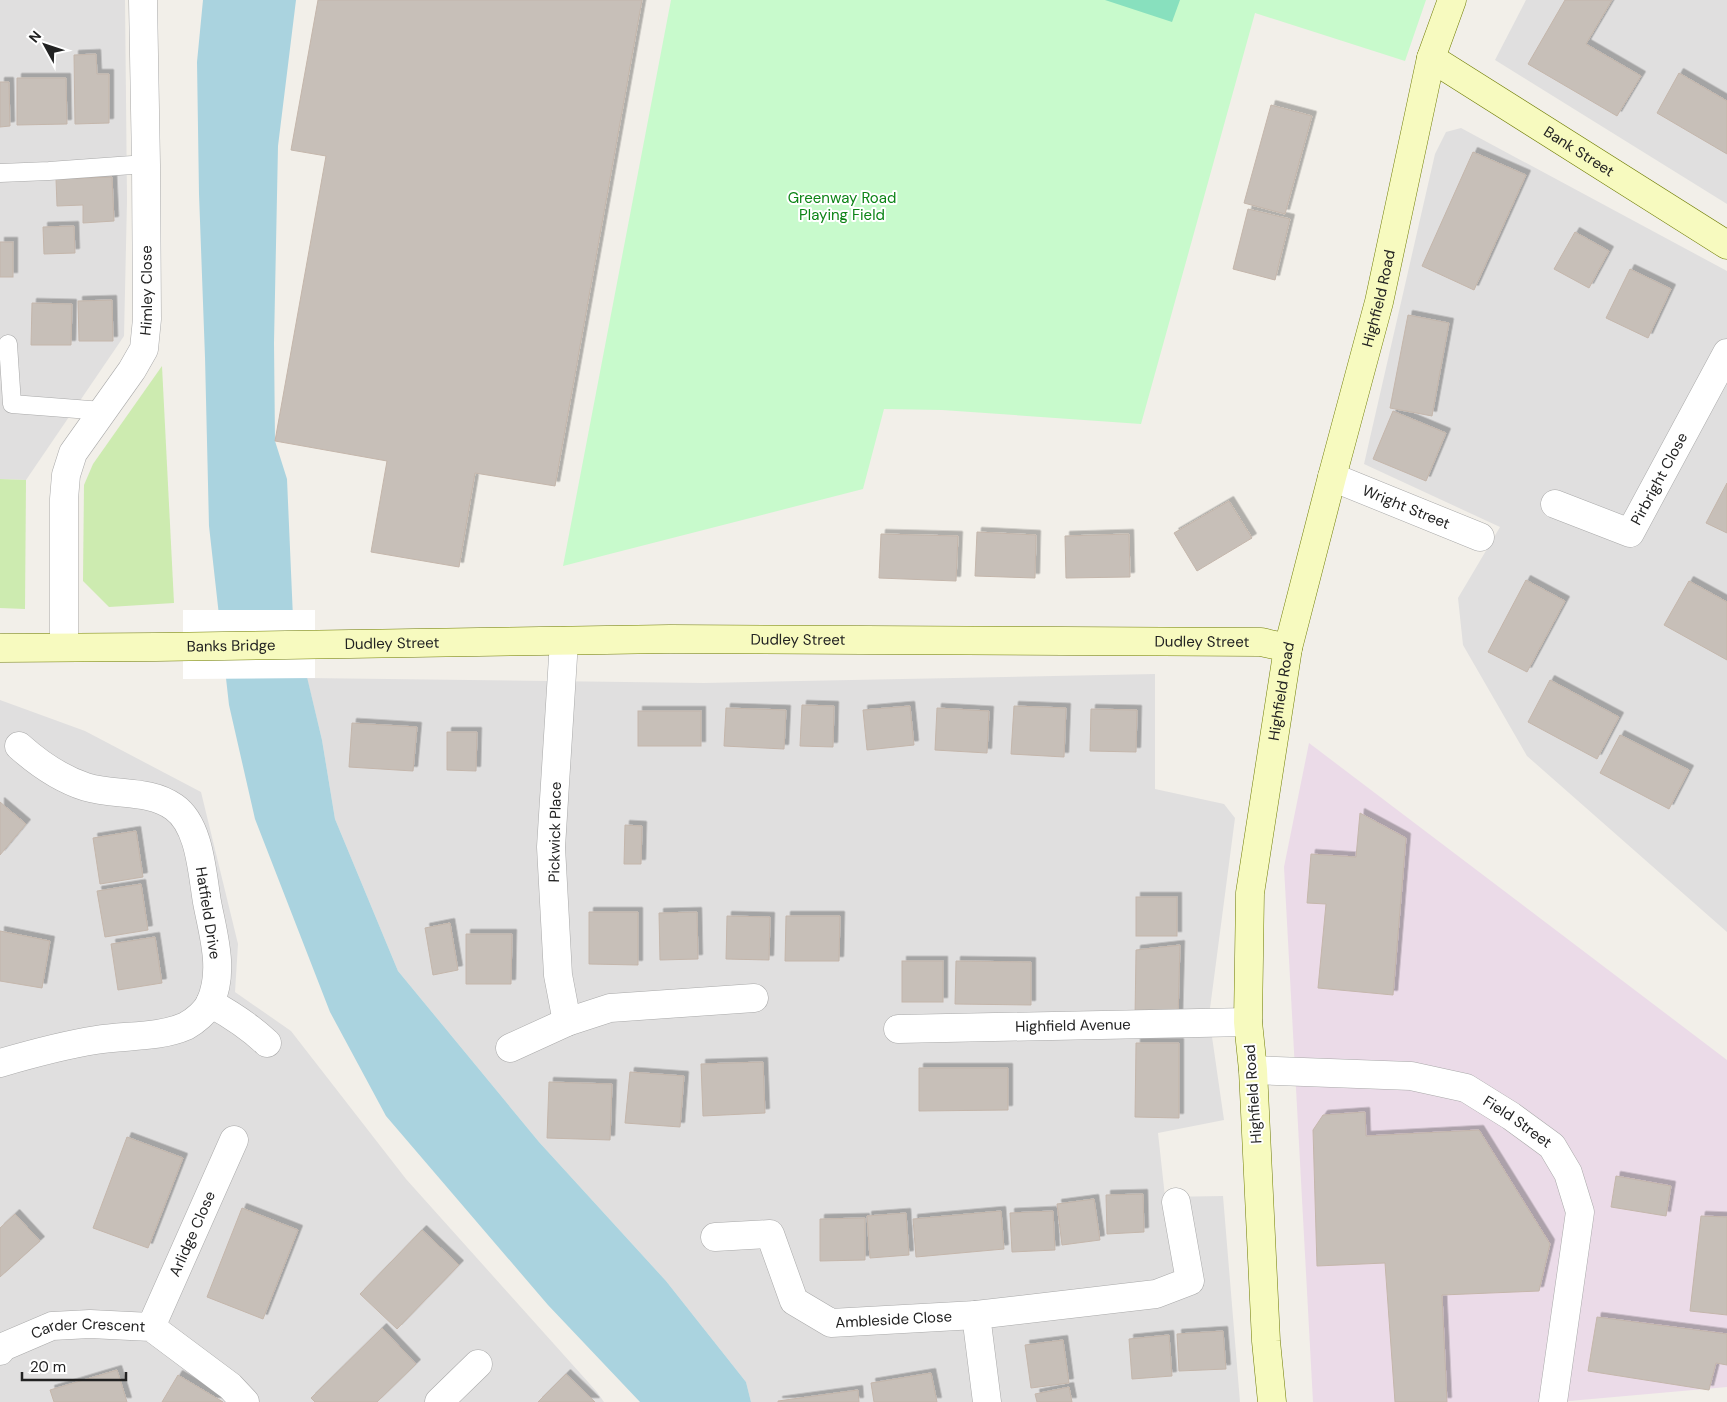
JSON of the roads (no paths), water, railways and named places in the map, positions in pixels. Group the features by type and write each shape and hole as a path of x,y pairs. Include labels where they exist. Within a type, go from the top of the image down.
{"street":[{"name":"Himley Close","path":"64,647 64,499 66,475 73,453 132,370 144,349 147,319 143,0"},
{"name":"Highfield Road","path":"1272,1402 1266,1340 1248,1022 1250,893 1288,648 1379,302 1431,58 1452,0"},
{"name":"Bank Street","path":"1431,58 1727,245"},
{"name":"Pirbright Close","path":"1555,504 1630,533 1727,353"},
{"name":"Wright Street","path":"1332,477 1480,536"},
{"name":"Dudley Street","path":"306,644 564,641 1108,640 1262,642 1288,648"},
{"name":"Pickwick Place","path":"564,641 551,847 558,975 567,1022"},
{"name":"Banks Bridge","path":"64,647 306,644"},
{"path":"0,648 64,647"},
{"name":"Hatfield Drive","path":"0,1063 95,1040 164,1032 186,1026 200,1016 210,1003 216,981 216,953 196,838 187,821 175,808 153,797 86,787 79,784 57,774 18,746"},
{"path":"510,1048 567,1022 610,1008 754,998"},
{"path":"210,1003 249,1026 267,1043"},
{"name":"Highfield Avenue","path":"898,1028 1248,1022"},
{"name":"Field Street","path":"1252,1070 1411,1076 1466,1088 1552,1146 1568,1173 1580,1212 1553,1402"},
{"name":"Arlidge Close","path":"151,1327 234,1140"},
{"name":"Ambleside Close","path":"715,1237 770,1234 794,1301 831,1323 976,1315 1156,1294 1190,1281 1176,1202"},
{"path":"976,1315 987,1402"},
{"name":"Carder Crescent","path":"0,1351 3,1347 52,1326 90,1324 151,1327 230,1386 245,1402"},
{"path":"439,1402 478,1364"}],"lane":[{"path":"0,173 49,172 146,164"},
{"path":"8,344 12,404 103,410"}],"water":[{"path":"203,0 296,0 278,146 274,343 275,441 287,479 293,618 322,740 335,819 398,971 539,1142 666,1281 746,1382 751,1402 640,1402 548,1305 386,1116 330,1012 255,819 229,705 209,526 197,62"}],"park label":[{"name":"Greenway Road Playing Field","path":"842,206"}]}
